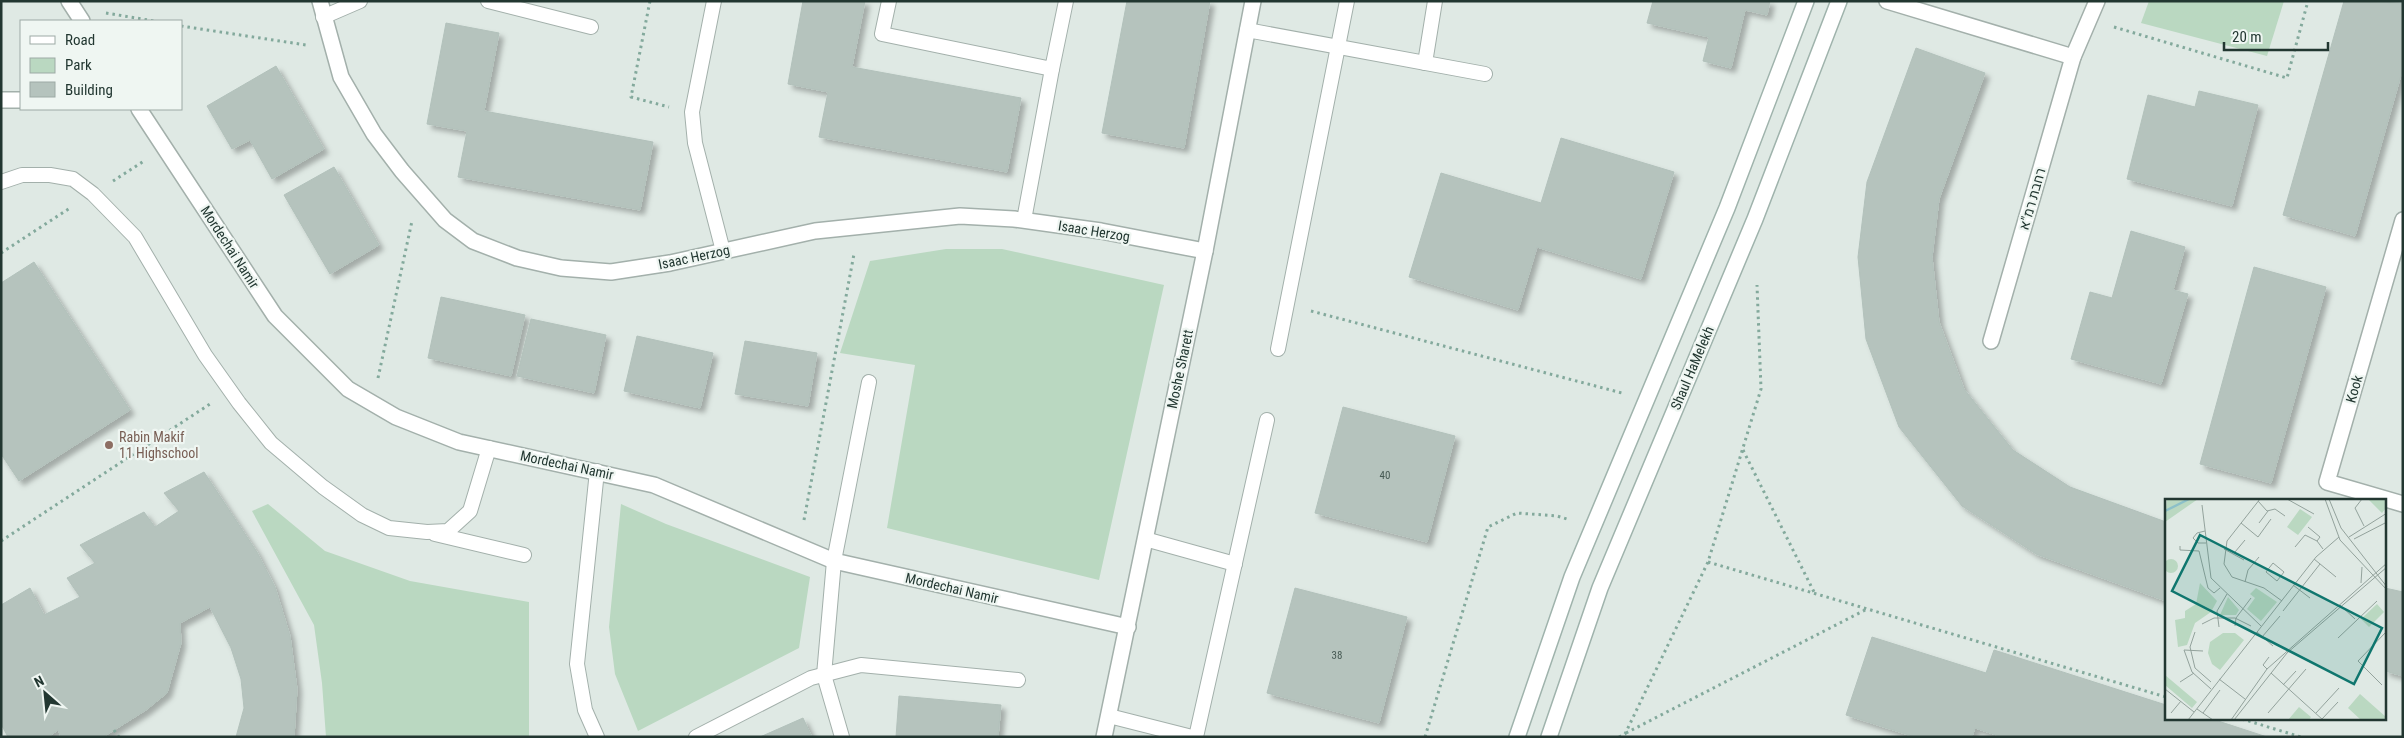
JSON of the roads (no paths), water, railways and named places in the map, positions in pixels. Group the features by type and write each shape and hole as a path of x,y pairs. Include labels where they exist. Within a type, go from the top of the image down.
{"street":[{"name":"Isaac Herzog","path":"320,1 323,17 342,77 374,134 444,220 473,241 517,258 561,268 611,272 670,263 814,231 960,216 1024,220 1101,231 1204,251"},
{"name":"Moshe Sharett","path":"1104,737 1128,627 1253,1"},
{"path":"1517,737 1572,577 1727,208 1806,1"},
{"name":"Shaul HaMelekh","path":"1549,737 1600,588 1755,219 1839,1"},
{"path":"1887,1 2073,57"},
{"name":"רחבת רמ\"א","path":"1991,341 2073,57 2097,1"},
{"path":"1,100 20,100"},
{"name":"Mordechai Namir","path":"140,110 275,316 348,389 396,418 459,442 654,485 834,561 1128,627"},
{"name":"Kook","path":"2386,499 2327,482 2403,220"},
{"name":"Kook","path":"2386,499 2403,504"}],"lane":[{"path":"323,17 360,1"},
{"path":"488,1 591,27"},
{"path":"714,1 692,112 695,143 723,251"},
{"path":"889,1 882,34 1052,69"},
{"path":"1024,220 1066,1"},
{"path":"1278,349 1347,1"},
{"path":"1425,63 1435,1"},
{"path":"1247,30 1485,74"},
{"path":"1,182 22,174 50,175 73,179 93,194 135,237 205,354 230,391 271,443 323,487 362,515 389,528 427,532 524,555"},
{"path":"842,737 824,675 834,561 868,382"},
{"path":"1196,737 1266,420"},
{"path":"427,532 448,531 470,511 489,448"},
{"path":"597,471 577,664 586,710 597,737"},
{"path":"1145,539 1235,564"},
{"path":"696,737 811,678 861,665 1018,680"},
{"path":"1109,716 1192,737"}],"place":[{"name":"Rabin Makif 11 Highschool","path":"109,445"}]}
